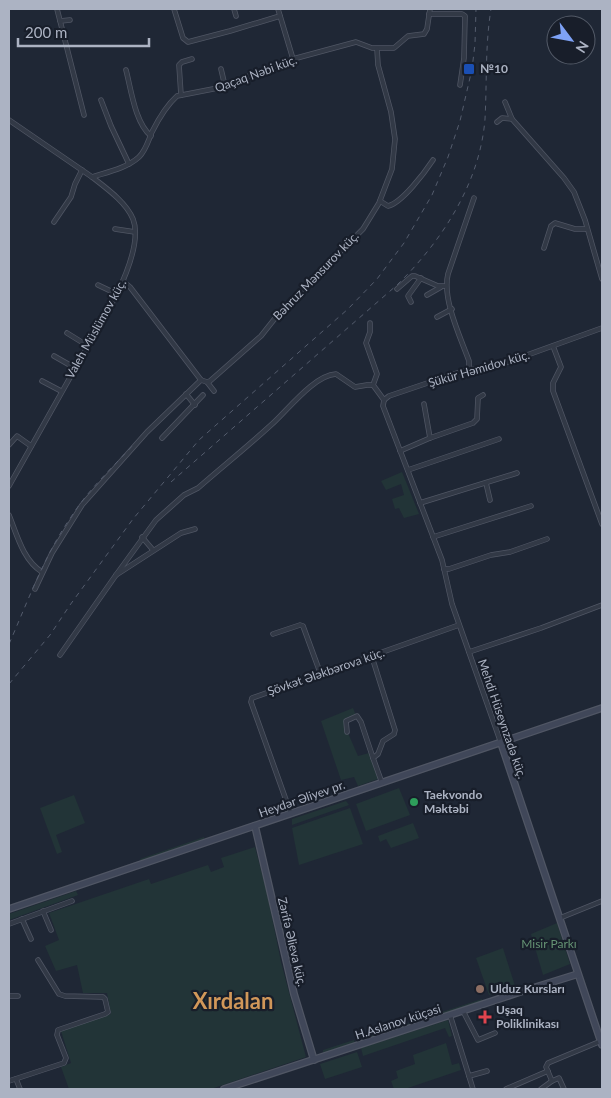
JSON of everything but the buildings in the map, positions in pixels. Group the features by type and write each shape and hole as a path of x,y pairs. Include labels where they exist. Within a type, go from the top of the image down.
{"street":[{"path":"57,9 84,115"},
{"path":"174,9 183,38 188,42 280,16"},
{"path":"234,9 236,16"},
{"path":"278,9 293,59"},
{"path":"377,49 394,48 408,36 424,34 427,29 430,9"},
{"path":"429,14 462,14 465,16 464,58 460,85"},
{"path":"60,21 70,20"},
{"name":"Qaçaq Nəbi küç.","path":"181,95 225,86 293,59 356,42 377,49"},
{"name":"Bəhruz Mənsurov küç.","path":"207,382 214,380 261,336 280,312 363,229 380,201 392,169 395,139 391,112 378,65 377,49"},
{"path":"9,120 92,177 129,164 143,153 157,123 172,101 181,95 179,65 192,59"},
{"path":"221,69 225,86"},
{"path":"126,70 140,120 145,132 150,136"},
{"path":"101,100 129,164"},
{"path":"505,102 512,119 570,186 580,205 602,279"},
{"path":"497,122 502,118 512,119"},
{"path":"380,201 388,206 394,204 412,187 433,160"},
{"path":"54,222 71,196 82,170"},
{"name":"Valeh Müslümov küç.","path":"9,486 117,294 134,247 134,220 126,208 92,177"},
{"path":"469,370 468,361 444,287 474,198"},
{"path":"544,248 552,226 555,223 575,229 587,229"},
{"path":"115,228 135,232"},
{"path":"397,289 412,276 444,287"},
{"path":"412,302 408,296 421,278"},
{"path":"123,281 130,287 201,380 207,382 214,391"},
{"path":"98,285 117,294"},
{"path":"426,295 444,287"},
{"path":"438,316 452,309"},
{"path":"370,323 370,332 366,343 377,374 373,385"},
{"name":"Şükür Həmidov küç.","path":"384,400 389,396 469,370 496,366 602,328"},
{"path":"67,333 88,346"},
{"path":"553,346 560,367 553,383 553,392 602,524"},
{"path":"54,356 75,368"},
{"path":"60,655 156,520 184,495 198,488 272,424 303,393 325,377 336,374 355,387 367,384 373,385 384,400"},
{"path":"35,589 42,572 82,505 147,432 201,380"},
{"path":"42,381 61,391"},
{"path":"186,394 195,405"},
{"path":"162,438 203,395"},
{"path":"400,451 473,423 477,419 478,398 483,395"},
{"name":"Mehdi Hüseynzadə küç.","path":"384,400 383,406 433,537 459,625 501,743 578,974 600,1031 602,1043"},
{"path":"424,404 430,438"},
{"path":"9,445 17,436 31,446"},
{"path":"408,470 499,439"},
{"path":"420,503 517,473"},
{"path":"486,483 490,500"},
{"path":"433,537 531,506"},
{"path":"9,515 29,561 42,572"},
{"path":"116,575 181,533 195,528"},
{"path":"142,538 153,550"},
{"path":"444,569 491,555 510,552 548,539"},
{"path":"469,652 602,605"},
{"path":"273,634 300,625 303,626 321,675"},
{"name":"Şövkət Ələkbərova küç.","path":"291,814 251,700 254,697 459,625"},
{"path":"372,657 395,730 392,736 383,741 378,754 373,758"},
{"name":"Heydər Əliyev pr.","path":"9,909 602,708"},
{"path":"347,732 345,723 347,719 357,716 382,783"},
{"name":"Zərifə Əlieva küç.","path":"255,826 294,994 314,1060"},
{"path":"9,924 72,901"},
{"path":"560,918 602,901"},
{"path":"43,911 51,930"},
{"path":"22,919 31,939"},
{"path":"9,1081 66,1062 57,1035 59,1029 108,1012 106,999 103,997 64,996 59,994 38,960"},
{"name":"H.Aslanov küçəsi","path":"224,1089 578,974"},
{"path":"9,996 18,996"},
{"path":"463,1011 478,1040 496,1033"},
{"path":"450,1015 473,1089"},
{"path":"552,1081 546,1067 548,1063 602,1043"},
{"path":"469,1076 487,1071"},
{"path":"506,1089 518,1087 548,1071"},
{"path":"541,1089 559,1078 564,1089"},
{"path":"16,1079 20,1089"}],"green space":[{"path":"402,472 419,514 404,518 399,508 395,509 392,499 404,495 401,484 386,490 381,481"},
{"path":"353,708 357,718 344,724 358,756 369,753 378,779 358,786 354,777 341,780 321,721"},
{"path":"399,788 410,815 366,831 356,804"},
{"path":"74,795 85,823 56,835 62,852 57,854 40,808"},
{"path":"346,801 349,805 292,825 292,819"},
{"path":"350,808 363,844 299,865 292,828"},
{"path":"413,823 419,838 391,848 386,839 380,842 378,836"},
{"path":"204,837 204,839 141,861 140,859"},
{"path":"255,847 267,893 281,962 306,1057 211,1089 69,1089 61,1067 71,1063 61,1031 111,1014 107,993 83,993 77,965 56,971 45,946 59,940 49,913 149,879 151,884 208,865 211,872 224,867 221,858"},
{"path":"76,891 78,895 9,920 9,914"},
{"name":"Misir Parkı","path":"557,923 570,964 543,975 531,934"},
{"path":"503,948 515,986 489,995 476,958"},
{"path":"482,999 483,1001 440,1015 439,1013"},
{"path":"426,1018 427,1020 364,1041 364,1038"},
{"path":"448,1020 452,1036 449,1037 445,1028 363,1056 361,1048"},
{"path":"354,1040 355,1043 323,1053 323,1050"},
{"path":"446,1043 452,1065 459,1063 461,1070 405,1089 394,1089 391,1081 398,1078 396,1071 415,1064 413,1055"},
{"path":"357,1052 362,1067 325,1079 320,1064"}],"railway":[{"path":"9,684 50,635 133,519 199,440 348,309 377,279 404,243 432,195 448,157 460,121 472,69 476,9"},
{"path":"171,482 397,285 429,250 443,230 467,188 482,143 491,9"},
{"path":"9,644 37,579 61,532 85,498 134,444"}],"place":[{"name":"№10","path":"469,69"},
{"name":"Taekvondo Məktəbi","path":"414,802"},
{"name":"Ulduz Kursları","path":"480,989"},
{"name":"Uşaq Poliklinikası","path":"485,1017"}],"district":[{"name":"Xırdalan","path":"233,1001"}]}
